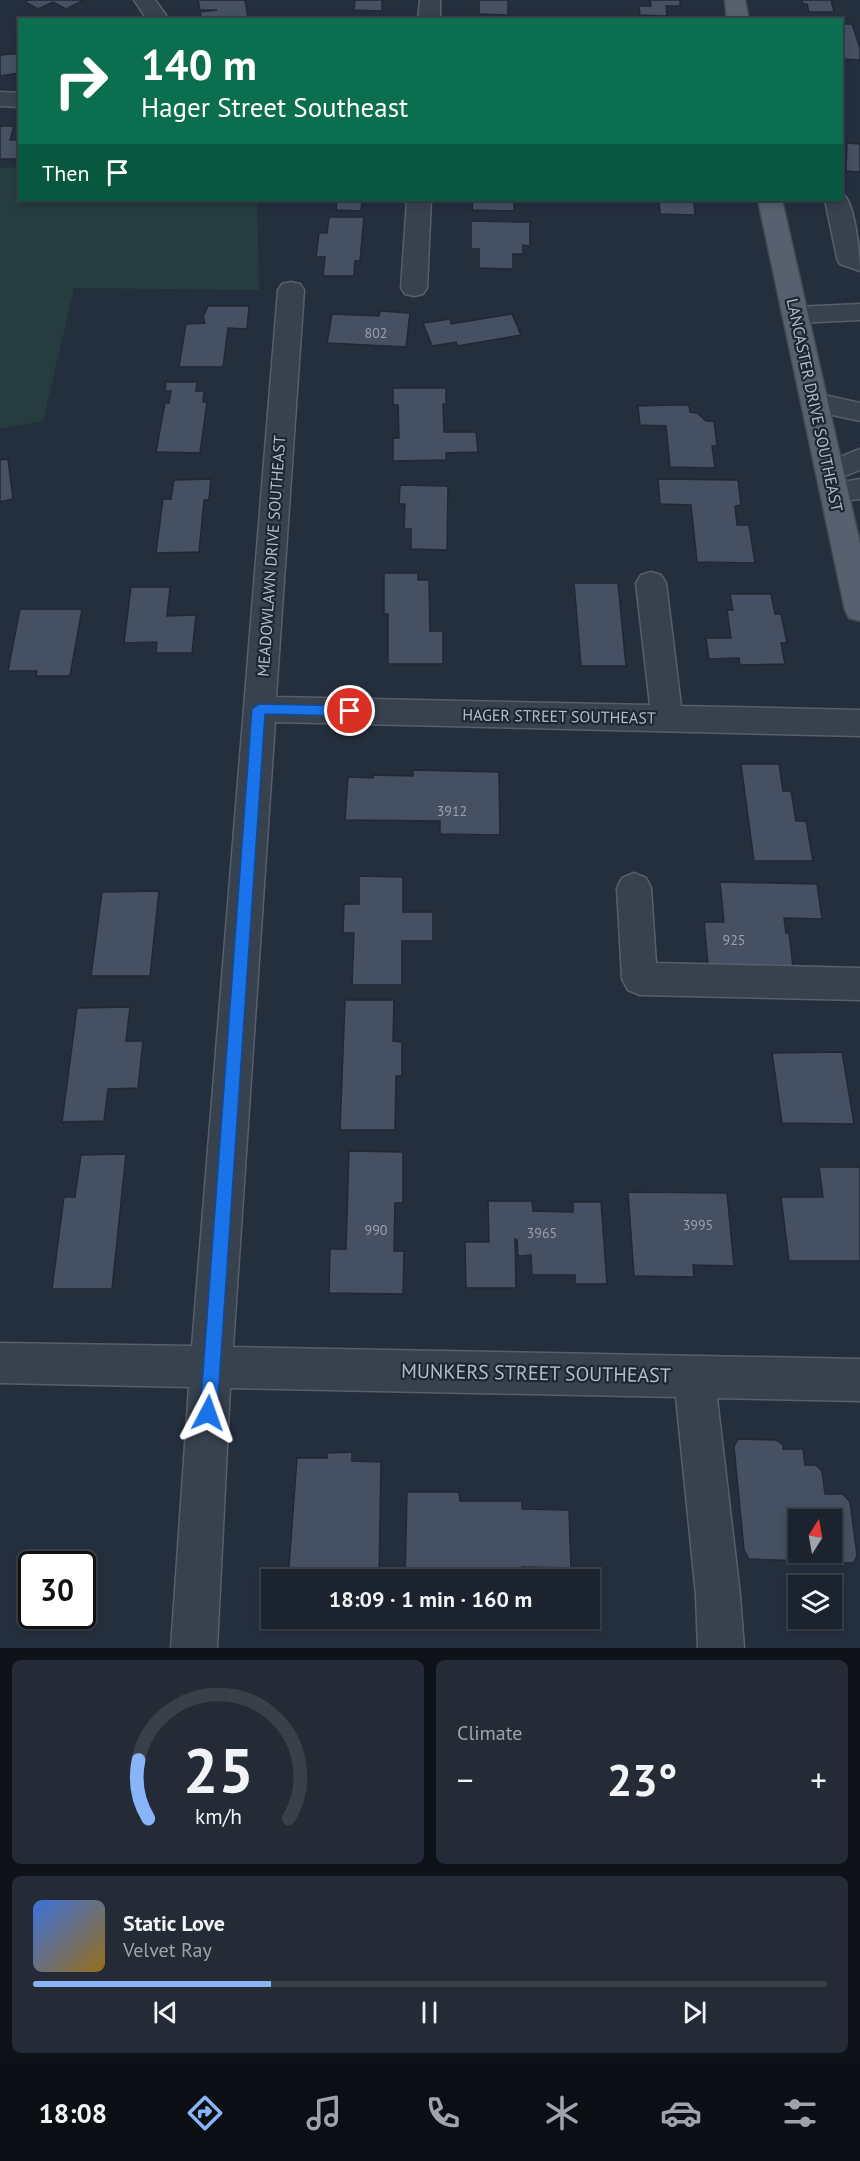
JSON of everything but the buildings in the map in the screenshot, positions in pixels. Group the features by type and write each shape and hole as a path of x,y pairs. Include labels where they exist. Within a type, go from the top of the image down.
{"main road":[{"path":"735,0 738,18"},
{"name":"LANCASTER DRIVE SOUTHEAST","path":"770,201 814,402 841,484 860,610"}],"street":[{"path":"144,0 155,15 154,18"},
{"path":"429,18 430,0"},
{"path":"0,99 18,100"},
{"path":"843,192 860,194"},
{"path":"414,288 419,201"},
{"path":"837,201 849,258 860,263"},
{"name":"MEADOWLAWN DRIVE SOUTHEAST","path":"194,1648 211,1366 291,290"},
{"path":"795,315 860,312"},
{"path":"814,402 860,411"},
{"path":"841,484 860,459"},
{"path":"651,583 667,718"},
{"name":"HAGER STREET SOUTHEAST","path":"259,709 860,723"},
{"path":"634,888 640,979 860,984"},
{"name":"MUNKERS STREET SOUTHEAST","path":"0,1363 860,1380"},
{"path":"694,1376 718,1595 721,1648"}],"green space":[{"path":"18,167 18,201 257,201 259,290 74,288 43,421 0,429 0,168"}],"route":[{"path":"208,1413 259,709 350,711"}]}
